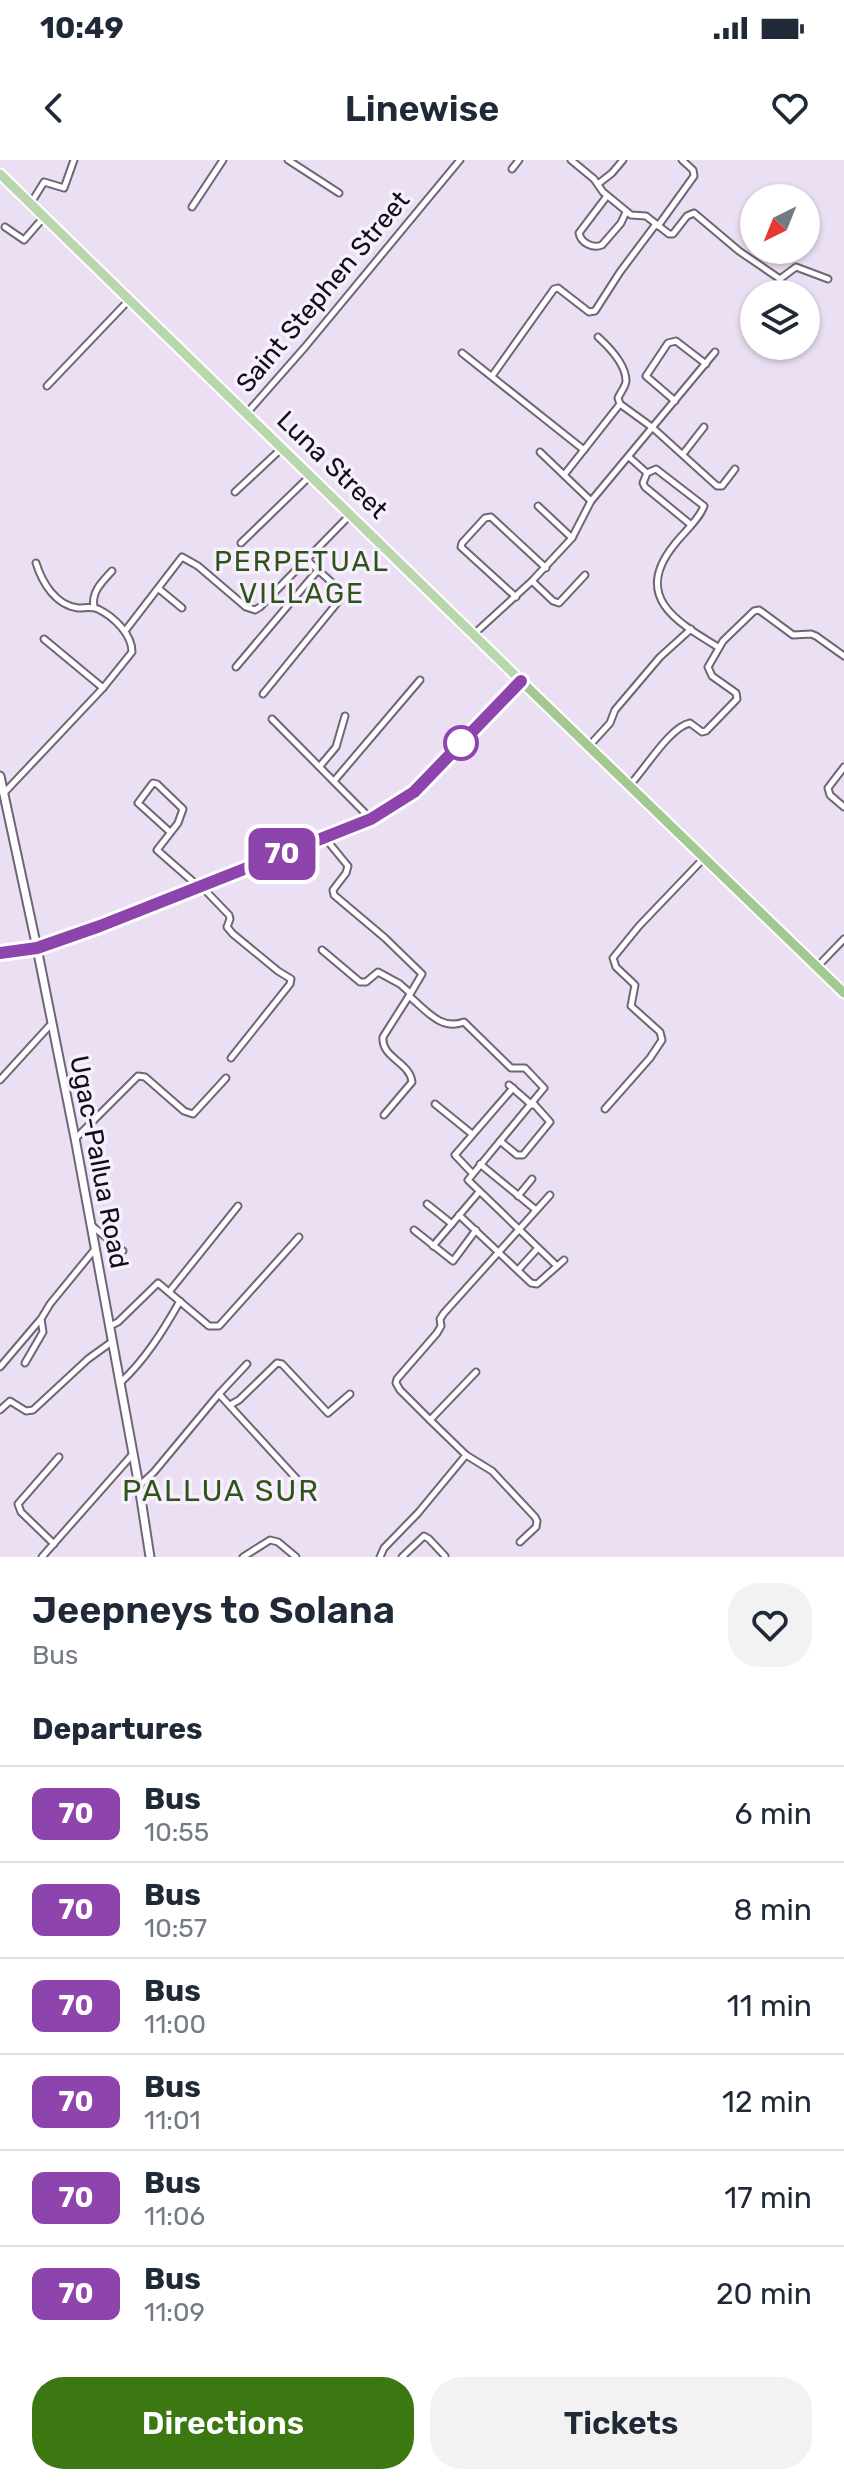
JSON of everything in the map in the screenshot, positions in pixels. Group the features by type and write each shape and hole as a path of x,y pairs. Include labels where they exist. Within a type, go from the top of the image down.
{"highway":[{"name":"Luna Street","path":"521,681 844,993"},
{"path":"0,953 37,948 371,819 414,792 521,681"}],"main road":[{"name":"Luna Street","path":"0,174 521,681"}],"street":[{"path":"31,204 44,182 64,188 74,160"},
{"path":"192,207 223,160"},
{"path":"288,160 339,193"},
{"name":"Saint Stephen Street","path":"246,414 460,160"},
{"path":"512,169 519,160"},
{"path":"571,160 607,196 635,217 646,216 673,234 687,216 694,213 739,251 780,279 796,267 828,279"},
{"path":"598,184 623,160"},
{"path":"492,376 554,289 558,288 589,312 595,311 620,272 694,176 693,170 682,160"},
{"path":"607,196 579,233 584,242 600,246 621,223 626,212"},
{"path":"5,227 24,240 44,217"},
{"path":"47,386 129,300"},
{"path":"598,337 612,351 625,376 626,384 618,398 620,404 653,428 719,487 735,469"},
{"path":"675,401 646,376 668,343 676,341 706,364"},
{"path":"474,634 546,568 572,538 591,501 715,352"},
{"path":"462,353 584,450"},
{"path":"564,475 620,404"},
{"path":"683,454 704,427"},
{"path":"235,492 282,448"},
{"path":"540,452 591,501"},
{"path":"629,456 647,473"},
{"path":"690,524 643,485 647,473 656,469 704,506 663,560 656,592 664,605 691,629 718,647"},
{"path":"241,543 310,475"},
{"path":"538,506 572,538"},
{"path":"125,631 182,557 198,566 246,607 255,610 351,514"},
{"path":"516,597 461,547 485,518 491,517 546,568"},
{"path":"263,694 342,597 339,589 306,559"},
{"path":"3,793 103,688 132,652 125,631 94,607 76,607 53,594 39,574 36,563"},
{"path":"236,667 318,570"},
{"path":"94,607 92,599 112,571"},
{"path":"532,581 559,603 585,575"},
{"path":"159,589 182,608"},
{"path":"630,785 684,724 690,723 702,732 706,731 737,699 736,693 707,670 718,647 757,610 793,635 816,636 844,656"},
{"path":"589,746 660,657 691,629"},
{"path":"44,639 103,688"},
{"path":"334,781 420,680"},
{"path":"320,766 336,747 345,716"},
{"path":"272,719 371,819"},
{"path":"844,767 828,792 844,807"},
{"name":"Ugac-Pallua Road","path":"0,776 75,1138 150,1557"},
{"path":"170,832 138,803 153,783 183,809 182,817 170,832 158,847 158,852 200,886 229,915 227,927 233,934 291,979 231,1058"},
{"path":"325,837 348,866 333,890 334,895 385,938 422,977 383,1037 383,1049 410,1073 412,1082 384,1115"},
{"path":"605,1109 662,1040 660,1032 631,1006 635,985 616,967 613,958 705,857"},
{"path":"817,967 844,939"},
{"path":"322,950 360,982 366,982 378,972 409,994 442,1024 456,1026 464,1022 511,1068 525,1068 544,1088 472,1173 468,1183 557,1266"},
{"path":"0,1080 52,1023"},
{"path":"75,1138 138,1076 145,1077 184,1111 193,1114 226,1078"},
{"path":"472,1173 455,1155 511,1086 550,1122 523,1155 517,1155 500,1141"},
{"path":"435,1104 472,1134"},
{"path":"480,1164 536,1210"},
{"path":"518,1196 532,1179"},
{"path":"433,1246 479,1192"},
{"path":"520,1542 538,1524 535,1517 492,1471 466,1455 396,1383 437,1333 444,1313 550,1195"},
{"path":"427,1204 452,1224"},
{"path":"169,1292 238,1206"},
{"path":"459,1215 531,1283 537,1284 564,1260"},
{"path":"90,1224 123,1251"},
{"path":"414,1230 453,1261 476,1230"},
{"path":"110,1326 118,1322 156,1284 209,1326 219,1326 299,1237"},
{"path":"0,1367 96,1248"},
{"path":"518,1270 538,1248"},
{"path":"120,1383 158,1340 180,1301"},
{"path":"25,1363 43,1332 41,1319"},
{"path":"0,1410 10,1401 26,1411 33,1410 88,1359 113,1341"},
{"path":"230,1405 277,1363 282,1364 328,1413 350,1394"},
{"path":"139,1486 247,1364"},
{"path":"430,1420 476,1372"},
{"path":"219,1394 305,1488"},
{"path":"42,1557 133,1454"},
{"path":"380,1557 384,1548 466,1455"},
{"path":"54,1544 21,1512 18,1504 59,1457"},
{"path":"402,1557 424,1536 445,1556"},
{"path":"243,1557 270,1540 278,1542 296,1557"}],"bus line":[{"name":"70","path":"0,953 37,948 100,926 371,819 414,792 521,681"}],"district":[{"name":"PERPETUAL VILLAGE","path":"302,577"},
{"name":"PALLUA SUR","path":"221,1491"}]}
